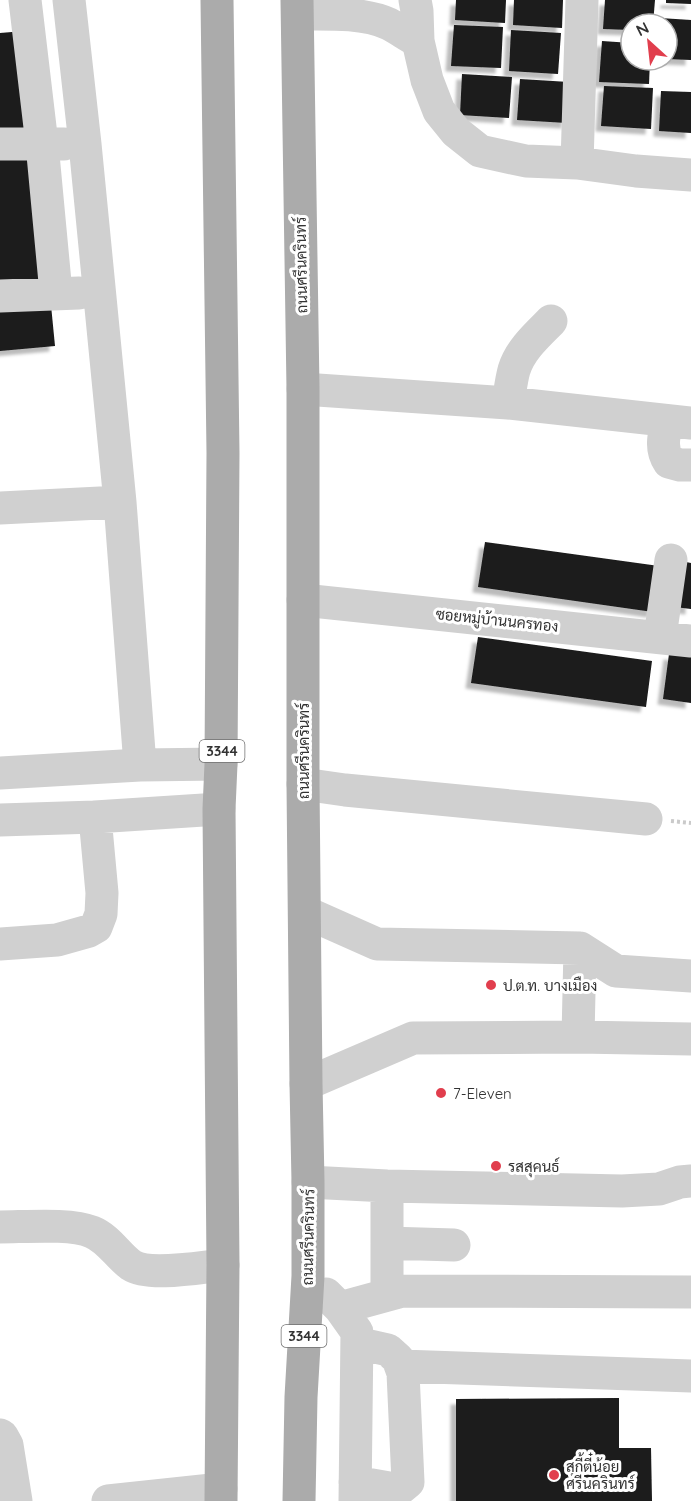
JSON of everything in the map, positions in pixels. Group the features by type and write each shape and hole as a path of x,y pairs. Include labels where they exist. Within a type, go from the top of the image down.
{"main road":[{"name":"3344","path":"218,0 223,453 222,764 219,809 223,1265 221,1495"},
{"name":"ถนนศรีนครินทร์","path":"298,7 308,1182 308,1276 301,1397 299,1501"}],"street":[{"path":"25,0 42,144 56,294"},
{"path":"69,0 120,502 140,765"},
{"path":"415,0 418,41 439,111 456,132 480,150 526,161 576,163 636,171 691,174"},
{"path":"576,163 582,0"},
{"path":"298,7 387,23 418,41"},
{"path":"0,144 85,144"},
{"path":"0,296 99,293"},
{"path":"508,403 514,369 522,353 532,339 551,321"},
{"path":"303,389 508,403 679,422 663,444 664,455 669,462 691,465"},
{"path":"0,508 120,502"},
{"path":"671,560 676,639"},
{"name":"ซอยหมู่บ้านนครทอง","path":"303,600 676,639"},
{"path":"0,773 140,765 222,764"},
{"path":"303,784 646,819"},
{"path":"0,820 219,809"},
{"path":"0,944 57,940 96,927 101,914 102,893 95,817"},
{"path":"305,912 377,944 580,948 616,971 691,976"},
{"path":"578,1037 580,948"},
{"path":"306,1084 413,1038 691,1039"},
{"path":"308,1182 622,1191 659,1189 691,1181"},
{"path":"387,1186 387,1295"},
{"path":"0,1227 62,1227 91,1231 105,1239 132,1266 145,1270 160,1271 223,1265"},
{"path":"387,1244 454,1245"},
{"path":"308,1276 340,1308 357,1332 355,1491 402,1487 410,1491 401,1366 398,1359 388,1350 357,1343"},
{"path":"340,1308 402,1291 691,1292"},
{"path":"401,1366 691,1376"},
{"path":"0,1436 7,1445 16,1501"},
{"path":"108,1501 221,1495"}],"building":[{"path":"456,0 506,0 505,23 455,20"},
{"path":"514,0 563,0 562,28 513,25"},
{"path":"605,0 655,0 654,12 619,12 619,30 603,29"},
{"path":"666,0 691,0 691,4 666,3"},
{"path":"679,19 691,20 691,60 679,60"},
{"path":"454,25 503,27 501,68 451,66"},
{"path":"511,30 561,33 558,74 509,71"},
{"path":"24,31 33,132 0,136 0,33"},
{"path":"602,41 619,42 619,72 650,72 649,84 599,82"},
{"path":"462,74 512,77 509,118 460,115"},
{"path":"520,79 569,82 567,123 517,120"},
{"path":"604,86 653,88 651,129 601,126"},
{"path":"661,91 691,92 691,133 659,131"},
{"path":"32,147 44,281 0,286 0,151"},
{"path":"50,295 55,346 0,351 0,300"},
{"path":"485,542 659,566 653,612 478,587"},
{"path":"681,561 691,563 691,609 675,607"},
{"path":"478,637 652,661 646,707 471,683"},
{"path":"669,654 691,657 691,703 663,699"},
{"name":"สุกี้ตี๋น้อย ศรีนครินทร์","path":"619,1398 619,1448 651,1448 652,1501 456,1501 456,1399"}],"place":[{"name":"ป.ต.ท. บางเมือง","path":"491,985"},
{"name":"7-Eleven","path":"441,1093"},
{"name":"รสสุคนธ์","path":"496,1166"},
{"name":"สุกี้ตี๋น้อย ศรีนครินทร์","path":"554,1475"}]}
